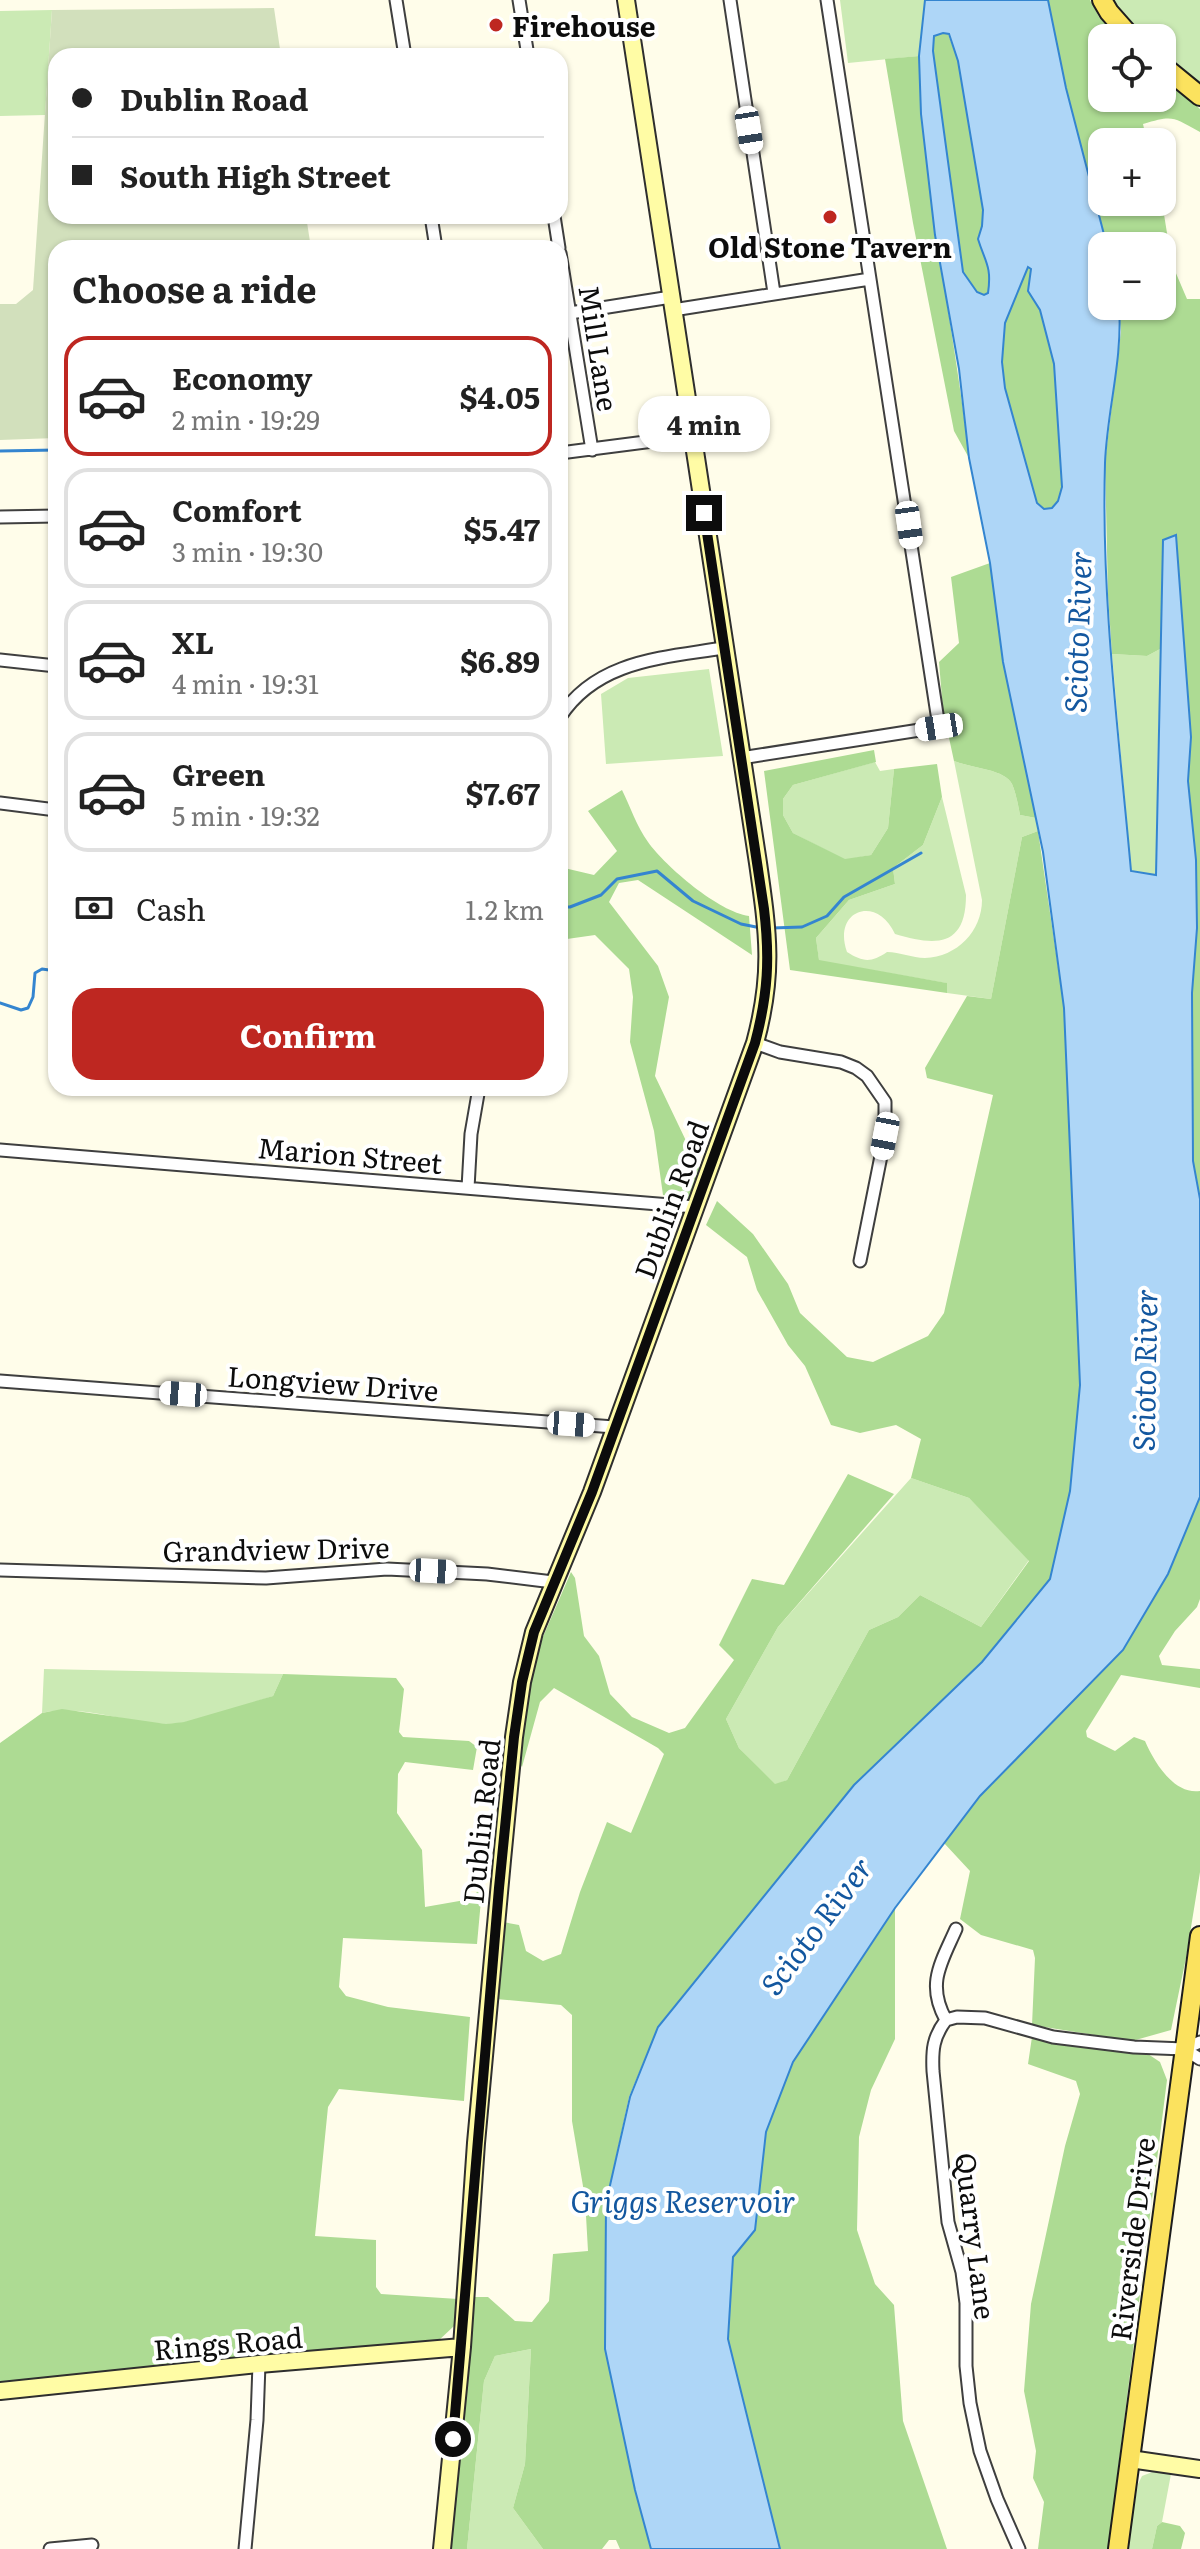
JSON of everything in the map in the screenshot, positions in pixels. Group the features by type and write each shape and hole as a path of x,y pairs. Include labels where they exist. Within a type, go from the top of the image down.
{"main road":[{"name":"Dublin Road","path":"442,2549 462,2347 476,2143 514,1737 522,1682 534,1632 592,1492 755,1043 767,989 765,917 626,0"},
{"path":"1102,0 1120,24"},
{"path":"1176,76 1200,96"},
{"name":"Riverside Drive","path":"1118,2549 1192,2046 1200,1936"},
{"name":"Rings Road","path":"0,2391 462,2347"},
{"path":"1130,2459 1200,2469"}],"street":[{"path":"396,0 404,48"},
{"path":"519,0 527,48"},
{"path":"730,0 774,293"},
{"path":"741,758 939,727 827,0"},
{"path":"570,313 774,293 870,279"},
{"name":"Mill Lane","path":"568,300 592,450"},
{"path":"568,452 692,436"},
{"path":"0,517 48,516"},
{"path":"568,707 580,692 611,671 640,662 723,648"},
{"path":"0,660 48,665"},
{"path":"0,803 48,809"},
{"path":"755,1043 780,1052 841,1062 856,1068 867,1076 885,1102 885,1136 860,1261"},
{"path":"468,1188 471,1134 478,1096"},
{"name":"Marion Street","path":"0,1150 695,1207"},
{"name":"Longview Drive","path":"0,1381 614,1427"},
{"name":"Grandview Drive","path":"0,1570 266,1578 387,1569 487,1574 553,1582"},
{"path":"956,1929 937,1971 935,1999 946,2020 957,2017 985,2018 1053,2037 1134,2047 1192,2046 1200,2059"},
{"name":"Quarry Lane","path":"946,2020 935,2033 933,2071 948,2222 962,2272 966,2303 966,2366 970,2403 980,2451 1019,2549"},
{"path":"245,2549 259,2364"},
{"path":"50,2549 92,2545"}],"green space":[{"path":"840,0 926,0 919,56 848,63"},
{"path":"1048,0 1090,0 1106,24 1088,24 1088,112 1176,112 1176,87 1200,109 1200,132 1167,119 1143,124 1144,128 1088,128 1088,173"},
{"path":"1107,0 1200,0 1200,90 1176,71 1176,24 1126,24"},
{"path":"274,8 280,48 49,48 52,10"},
{"path":"52,10 45,115 0,116 0,11"},
{"path":"948,34 958,61 983,210 978,239 989,276 988,293 983,295 977,292 963,272 933,51 934,36"},
{"path":"919,56 926,157 969,458 954,431 885,59"},
{"path":"48,69 48,224 307,224 310,240 48,240 48,438 0,440 0,304 16,304 33,290"},
{"path":"1099,216 1164,216 1167,232 1103,232"},
{"path":"1028,266 1031,269 1028,291 1040,310 1054,364 1062,487 1058,502 1052,508 1043,509 1037,504 1005,388 1002,362 1005,323"},
{"path":"1176,273 1187,299 1200,299 1200,1199 1193,1161 1192,993 1197,928 1196,860 1188,781 1191,737 1176,535 1163,541 1162,648 1147,656 1112,654 1105,461 1120,320 1176,320"},
{"path":"990,563 1003,662 1036,818 1020,815 1015,791 1008,779 995,772 954,761 943,710 939,662 959,643 951,577"},
{"path":"1162,648 1156,875 1131,871 1112,654 1147,656"},
{"path":"709,669 723,756 606,764 601,694 628,678"},
{"path":"874,750 876,762 793,785 783,799 783,815 793,833 845,859 871,855 888,828 894,769 937,764 942,797 923,845 893,868 895,884 849,900 816,938 819,960 947,983 947,993 790,970 764,771"},
{"path":"954,761 995,772 1008,779 1015,791 1020,815 1036,818 1038,831 1022,837 991,999 947,993 946,983 819,961 816,938 849,900 895,884 893,868 923,845 942,797 966,895 961,925 946,939 923,940 895,934 878,914 859,912 851,917 846,926 844,938 847,952 867,960 887,952 925,958 947,953 972,932 978,922 982,900"},
{"path":"875,762 880,771 894,769 888,828 871,855 845,860 793,833 783,815 783,799 793,785"},
{"path":"622,790 644,836 667,864 723,906 749,916 752,955 638,880 619,883 609,902 658,966 669,997 655,1076 700,1170 689,1199 663,1195 654,1131 630,1042 633,997 629,969 595,935 568,939 568,869 594,875 617,851 588,811"},
{"path":"1038,831 1064,1008 1080,1385 1070,1491 1050,1579 982,1662 708,1967 658,2027 629,2097 606,2203 605,2349 651,2549 620,2549 616,2540 609,2540 602,2549 543,2549 513,2508 525,2464 531,2349 495,2356 484,2381 467,2549 448,2549 474,2297 488,2297 515,2321 532,2322 549,2301 553,2254 588,2251 585,2198 572,2121 572,2015 561,2005 496,1999 503,1922 519,1925 526,1951 543,1961 561,1954 580,1892 607,1822 631,1833 664,1754 554,1688 540,1702 522,1767 519,1762 528,1694 542,1639 571,1572 575,1578 584,1636 599,1656 610,1694 632,1717 669,1733 685,1728 734,1660 719,1645 752,1579 784,1585 848,1474 894,1494 778,1627 726,1719 739,1748 775,1784 787,1780 869,1630 898,1617 920,1595 981,1627 1029,1561 969,1498 911,1478 921,1439 896,1425 860,1433 831,1425 805,1366 788,1345 757,1290 747,1257 706,1225 717,1201 753,1234 788,1284 800,1313 847,1357 873,1362 928,1336 944,1313 993,1095 927,1078 925,1068 967,996 991,999 1022,837"},
{"path":"911,1478 969,1498 1029,1560 981,1627 920,1595 898,1617 869,1630 787,1780 775,1785 739,1748 726,1719 778,1627"},
{"path":"1200,1497 1200,1599 1159,1656 1162,1665 1200,1669 1200,1688 1121,1675 1086,1731 1087,1737 1115,1751 1134,1737 1145,1741 1166,1775 1182,1788 1200,1791 1200,1872 1171,2030 1132,2041 1032,2025 1033,1950 981,1935 960,1919 970,1871 944,1843 980,1796 1123,1650 1168,1574"},
{"path":"44,1669 283,1674 273,1696 204,1718 165,1724 88,1712 42,1713"},
{"path":"283,1674 396,1678 404,1689 399,1732 403,1737 469,1741 477,1747 473,1770 405,1762 398,1774 397,1813 422,1850 425,1907 465,1900 482,1889 477,1944 343,1938 339,1987 346,1996 388,2007 470,2017 464,2101 339,2089 328,2107 315,2236 376,2240 376,2287 381,2294 458,2299 454,2326 437,2342 0,2382 0,1743 42,1713 62,1709 166,1724 184,1722 273,1696"},
{"path":"895,1908 895,2039 871,2090 859,2137 857,2230 875,2284 894,2305 903,2421 947,2549 780,2549 728,2339 733,2256 755,2230 766,2132 793,2062"},
{"path":"1032,2037 1148,2054 1160,2062 1167,2080 1108,2549 1038,2549 1044,2502 1033,2478 1036,2451 1024,2391 1031,2304 1065,2146 1080,2094 1076,2081 1028,2064"},
{"path":"531,2349 525,2464 513,2508 543,2549 467,2549 484,2381 495,2356"},
{"path":"1155,2471 1171,2474 1162,2522 1157,2526 1152,2549 1127,2549 1138,2484 1142,2476"},
{"path":"1162,2522 1180,2526 1185,2533 1181,2549 1152,2549 1157,2526"}],"water":[{"name":"Griggs Reservoir","path":"925,0 1048,0 1088,173 1088,216 1099,216 1103,232 1088,232 1088,320 1120,320 1105,463 1108,616 1131,871 1156,875 1163,540 1176,535 1191,737 1188,781 1196,860 1197,928 1192,993 1193,1161 1200,1199 1200,1497 1168,1574 1123,1650 980,1796 895,1908 793,2062 766,2132 755,2230 733,2257 728,2339 780,2549 651,2549 605,2349 606,2203 630,2097 658,2027 854,1785 982,1662 1050,1579 1070,1491 1080,1385 1064,1008 1043,852 1003,662 990,563 969,458 959,369 935,235 921,114 919,56","holes":["949,34 958,61 983,210 978,239 988,270 988,293 984,295 977,292 963,272 933,51 934,36","1028,267 1031,269 1028,291 1040,310 1054,364 1062,487 1058,501 1052,508 1044,509 1037,503 1005,388 1002,362 1005,323"]}],"waterway":[{"path":"0,451 48,450"},
{"path":"772,928 802,927 827,916 844,897 921,853"},
{"path":"568,907 601,895 617,879 657,871 693,901 741,924 761,928"},
{"path":"0,1003 21,1010 28,1008 33,997 35,973 48,970"}],"place":[{"name":"Firehouse","path":"496,25"},
{"name":"Old Stone Tavern","path":"830,217"}],"route":[{"path":"453,2439 499,1888 522,1682 534,1632 592,1492 755,1043 767,989 769,964 764,909 704,513"}],"water label":[{"name":"Scioto River","path":"1076,632"},
{"name":"Scioto River","path":"1143,1370"},
{"name":"Scioto River","path":"815,1925"}]}
